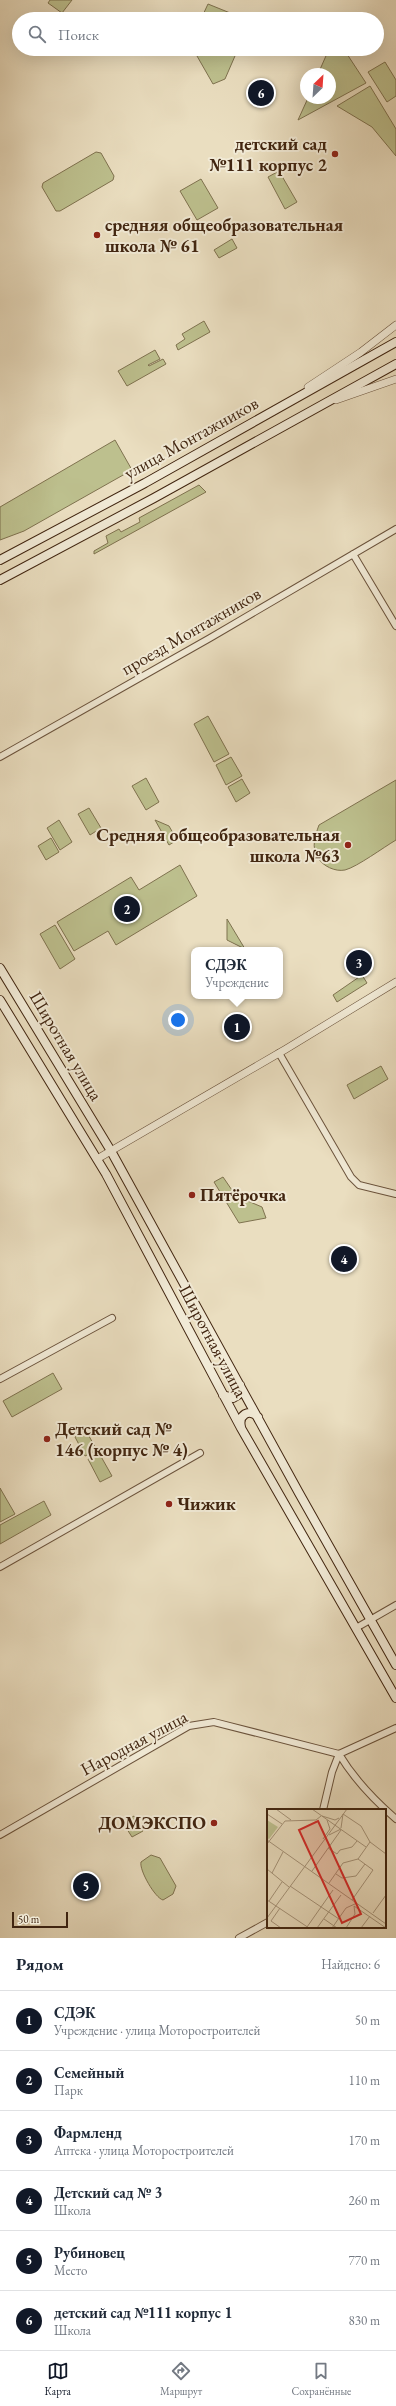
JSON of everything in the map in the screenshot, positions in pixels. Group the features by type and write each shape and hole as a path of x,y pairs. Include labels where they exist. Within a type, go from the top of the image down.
{"main road":[{"name":"улица Монтажников","path":"0,560 145,483 396,342"},
{"name":"улица Монтажников","path":"0,580 396,364"},
{"name":"Широтная улица","path":"0,968 111,1152 259,1417 299,1494 396,1665"},
{"name":"Широтная улица","path":"0,1000 97,1160 241,1428 396,1698"},
{"path":"223,1395 228,1398 238,1395 240,1385"},
{"path":"241,1428 240,1421 242,1416 248,1412 254,1413 259,1417"}],"street":[{"path":"279,407 362,352 396,325"},
{"path":"328,402 396,378"},
{"name":"проезд Монтажников","path":"0,757 210,638 396,529"},
{"path":"353,554 396,626"},
{"path":"97,1160 396,982"},
{"path":"279,1053 351,1177 359,1185 396,1194"},
{"path":"0,1380 112,1318"},
{"path":"0,1567 200,1453"},
{"path":"356,1628 396,1604"},
{"name":"Народная улица","path":"0,1835 189,1726 214,1722 339,1754"},
{"path":"323,1809 332,1772 339,1754 396,1728"},
{"path":"339,1754 350,1773 384,1809"},
{"path":"386,1810 396,1819"},
{"path":"239,1938 267,1923"}],"green space":[{"path":"50,0 72,0 63,12 48,3"},
{"path":"208,4 228,12 204,12"},
{"path":"197,56 235,56 225,79 213,84"},
{"path":"326,56 348,56 366,83 336,99 336,68 321,68"},
{"path":"385,62 396,80 396,96 387,102 368,72"},
{"path":"370,86 396,129 396,156 372,127 337,106"},
{"path":"305,104 327,104 298,120"},
{"path":"96,152 101,153 114,176 113,180 60,211 56,211 42,187 43,183"},
{"path":"279,171 297,202 285,209 268,177"},
{"path":"201,179 218,208 197,220 180,191"},
{"path":"232,239 237,248 219,258 214,250"},
{"path":"204,321 210,332 178,350 176,345 185,339 182,334"},
{"path":"155,350 160,359 148,365 149,366 163,359 166,364 127,386 118,371"},
{"path":"115,440 132,470 24,531 0,540 0,507"},
{"path":"199,485 206,492 94,554 94,551 108,543 106,536 119,529 121,532 140,522 139,518"},
{"path":"208,716 229,754 214,762 194,724"},
{"path":"231,757 242,776 226,785 216,765"},
{"path":"146,778 159,802 146,810 132,786"},
{"path":"242,779 250,793 236,802 228,787"},
{"path":"396,780 396,840 363,861 345,870 333,869 323,864 316,854 314,846 319,825"},
{"path":"89,808 101,828 90,835 78,814"},
{"path":"59,820 72,842 60,850 47,828"},
{"path":"155,820 169,826 177,840 169,845"},
{"path":"51,838 59,852 46,860 38,846"},
{"path":"180,865 197,896 116,945 108,931 74,951 57,922 131,877 139,890"},
{"path":"227,919 244,947 227,940"},
{"path":"55,925 75,959 60,969 40,934"},
{"path":"362,975 367,983 337,1002 333,995"},
{"path":"381,1066 388,1079 354,1099 347,1085"},
{"path":"223,1177 236,1196 262,1207 266,1218 239,1223 214,1182"},
{"path":"53,1373 62,1389 12,1417 3,1401"},
{"path":"86,1431 97,1450 85,1456 75,1437"},
{"path":"99,1453 112,1476 100,1482 88,1459"},
{"path":"0,1488 15,1514 0,1522"},
{"path":"44,1501 51,1515 0,1544 0,1525"},
{"path":"134,1816 143,1831 132,1837 123,1823"},
{"path":"151,1855 160,1858 176,1886 173,1894 163,1900 152,1889 142,1871 141,1862"}],"place":[{"name":"детский сад №111 корпус 1","path":"261,93"},
{"name":"детский сад №111 корпус 2","path":"335,154"},
{"name":"средняя общеобразовательная школа № 61","path":"97,235"},
{"name":"Средняя общеобразовательная школа №63","path":"348,845"},
{"name":"Семейный","path":"127,909"},
{"name":"Фармленд","path":"359,963"},
{"name":"СДЭК","path":"237,1027"},
{"name":"Пятёрочка","path":"192,1195"},
{"name":"Детский сад № 3","path":"344,1259"},
{"name":"Детский сад № 146 (корпус № 4)","path":"47,1439"},
{"name":"Чижик","path":"169,1504"},
{"name":"ДОМЭКСПО","path":"214,1823"},
{"name":"Рубиновец","path":"86,1886"}]}
